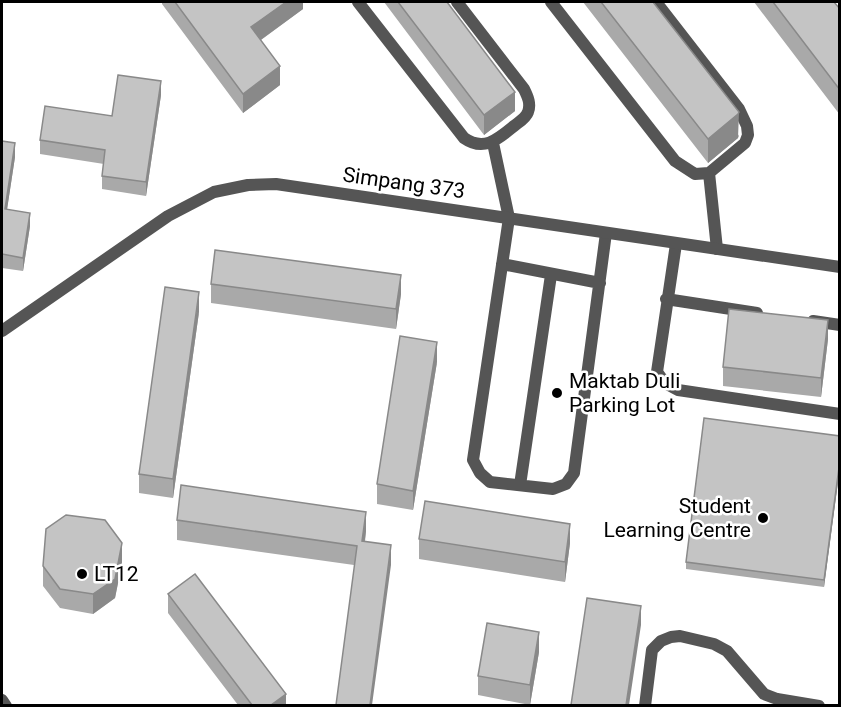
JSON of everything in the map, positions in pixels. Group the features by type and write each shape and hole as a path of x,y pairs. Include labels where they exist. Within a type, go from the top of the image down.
{"street":[{"path":"358,2 464,138 476,144 492,143 525,117 530,105 524,90 457,2"},
{"path":"551,2 675,160 695,174 709,173 745,143 748,135 745,118 656,2"},
{"path":"492,143 509,218 473,460 480,473 490,482 553,489 566,484 574,473 606,233"},
{"path":"709,173 717,249"},
{"name":"Simpang 373","path":"2,331 168,216 214,192 248,185 276,184 840,267"},
{"path":"676,244 666,299 657,372 665,383 678,390 840,414"},
{"path":"502,264 600,283"},
{"path":"520,485 551,275"},
{"path":"666,299 770,315"},
{"path":"805,320 840,325"},
{"path":"645,705 652,650 661,641 680,636 727,651 764,694 777,699 819,705"},
{"path":"2,700 6,705"}],"building":[{"path":"175,2 286,2 251,27 280,66 243,94"},
{"path":"398,2 447,2 515,92 484,115"},
{"path":"601,2 653,2 739,112 738,114 708,139"},
{"path":"773,2 834,2 840,9 840,90"},
{"path":"118,75 161,81 146,182 102,176 105,150 40,140 45,106 112,116"},
{"path":"2,141 15,143 5,209 30,213 23,258 2,254"},
{"path":"215,250 401,275 396,309 211,284"},
{"path":"165,287 199,292 173,479 139,474"},
{"path":"729,309 828,320 821,378 723,367"},
{"path":"400,336 437,342 413,491 377,484"},
{"name":"Student Learning Centre","path":"704,418 840,436 840,460 824,580 686,562"},
{"path":"181,485 366,512 362,541 391,545 370,705 336,705 357,546 177,520"},
{"path":"425,501 570,524 565,562 419,539"},
{"name":"LT12","path":"66,515 105,520 122,543 115,579 93,594 60,589 43,566 46,529"},
{"path":"195,574 286,694 271,705 252,705 168,594"},
{"path":"587,598 641,606 626,705 571,705"},
{"path":"487,623 539,632 530,685 478,676"}],"place":[{"name":"Maktab Duli Parking Lot","path":"557,393"},
{"name":"Student Learning Centre","path":"763,518"},
{"name":"LT12","path":"82,574"}]}
